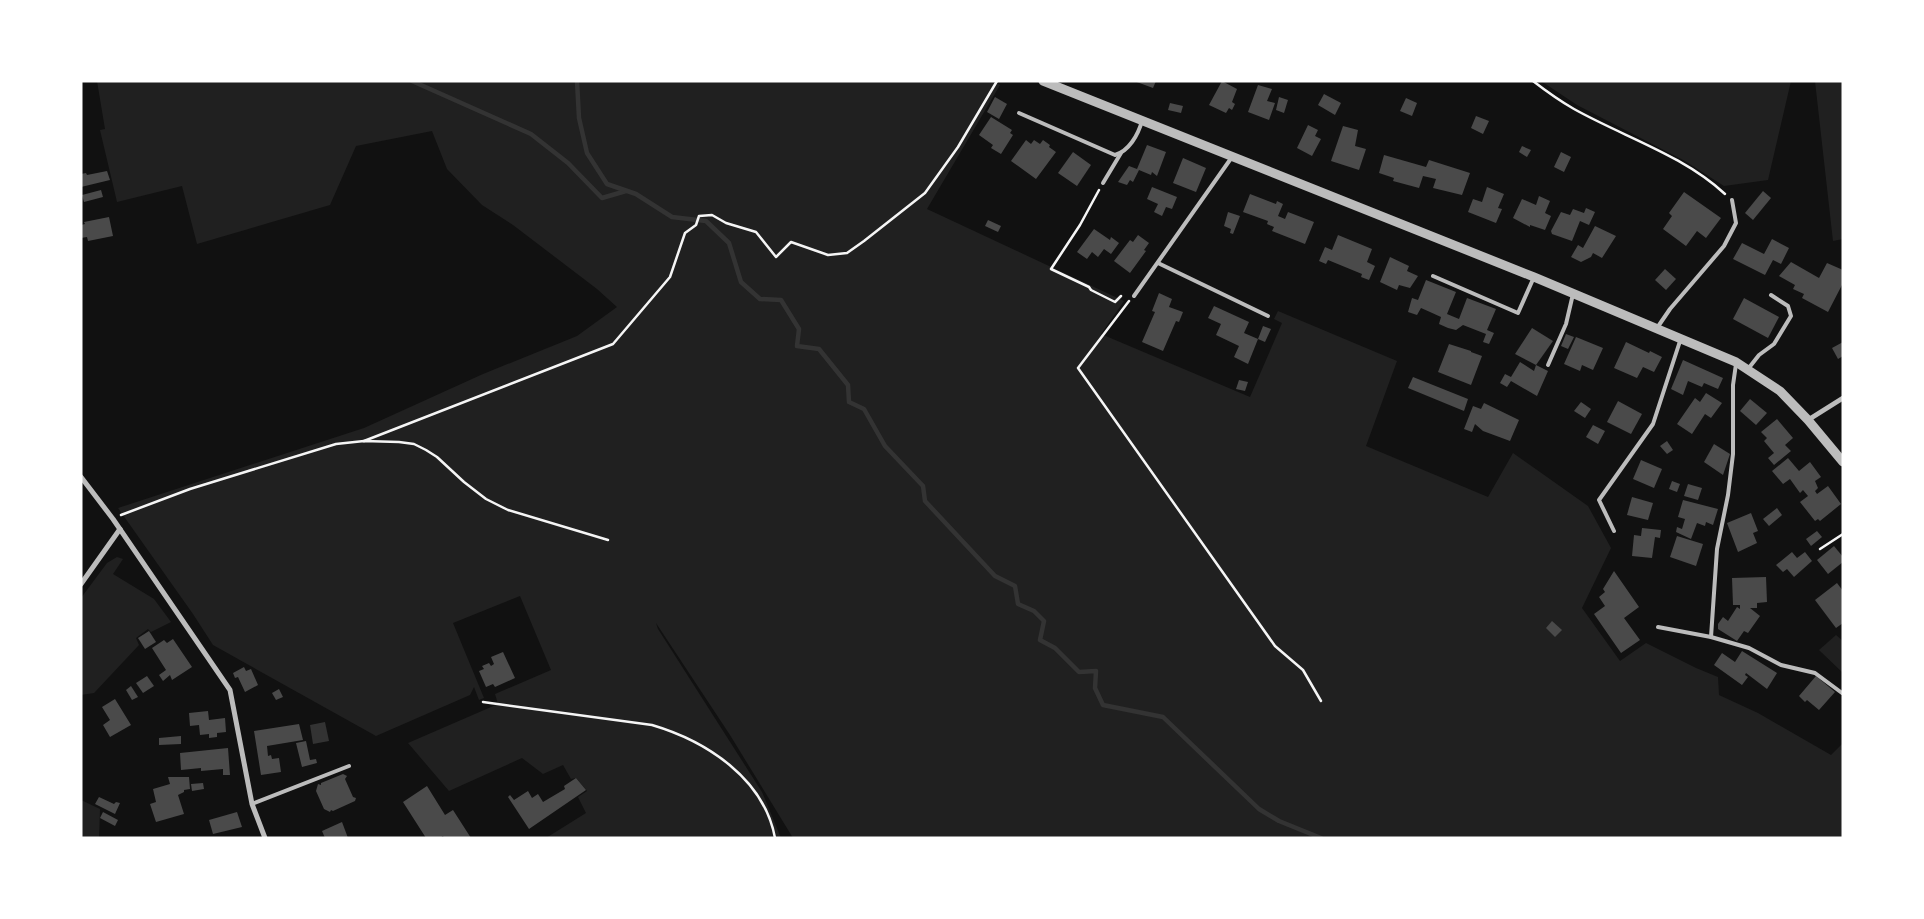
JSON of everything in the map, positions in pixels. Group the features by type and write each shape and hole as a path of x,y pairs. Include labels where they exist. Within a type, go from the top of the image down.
{"street":[{"path":"1043,81 1534,277 1736,362 1780,391 1808,420 1843,462"},
{"path":"1808,420 1843,398"},
{"path":"81,477 120,529 230,690 252,804 265,838"},
{"path":"81,584 120,529"}],"lane":[{"path":"1020,113 1114,155 1121,153"},
{"path":"1103,183 1121,153 1139,131 1142,121"},
{"path":"1134,296 1232,157"},
{"path":"1657,328 1670,309 1724,246 1736,222 1732,200"},
{"path":"1158,262 1268,316"},
{"path":"1434,276 1518,313 1534,277"},
{"path":"1548,365 1566,324 1574,294"},
{"path":"1747,370 1759,355 1774,344 1791,316 1788,306 1771,295"},
{"path":"1614,531 1599,500 1653,424 1682,338"},
{"path":"1711,637 1717,549 1728,495 1733,454 1733,385 1736,362"},
{"path":"1658,627 1711,637 1749,648 1781,665 1815,672 1842,692"},
{"path":"252,804 349,766"}],"path":[{"path":"364,440 613,344 670,277 685,233 696,225 699,216 712,216 756,232 776,257 791,242 828,255 847,253 925,193 958,147 997,81"},
{"path":"1533,81 1575,110 1682,164 1717,186 1732,200"},
{"path":"1103,183 1080,225 1051,269 1115,302 1120,296"},
{"path":"1134,296 1078,368 1275,646 1303,670 1322,702"},
{"path":"113,519 218,480 336,444 364,440 414,444 437,457 453,474 486,499 508,510 608,540"},
{"path":"1820,549 1843,534"},
{"path":"483,702 652,725 682,735 709,749 748,782 766,811 775,838"}],"shaded area":[{"path":"97,81 994,81 1000,85 927,209 1124,301 1101,334 1250,397 1282,323 1274,319 1278,311 1397,361 1366,446 1488,497 1513,453 1588,506 1611,548 1582,608 1620,661 1646,643 1718,677 1719,695 1758,713 1831,755 1843,743 1843,838 793,838 730,735 656,623 762,792 781,838 546,838 586,813 578,797 587,791 576,778 571,779 563,765 543,774 522,758 449,791 408,743 498,704 495,694 551,670 520,596 453,623 484,698 479,700 474,687 470,695 376,736 213,645 118,508 364,428 483,374 577,336 617,307 597,289 513,225 482,205 447,169 432,131 356,146 330,205 197,244 182,186 117,202 100,130 105,129"},
{"path":"1541,81 1791,81 1768,180 1724,186 1685,161 1577,105"},
{"path":"1815,81 1843,81 1843,239 1833,241"},
{"path":"117,557 123,559 113,574 154,599 171,622 151,632 148,629 136,638 139,645 94,693 81,695 81,598 107,563"},
{"path":"1836,635 1843,641 1843,673 1819,650"},
{"path":"325,722 329,741 313,744 310,725"},
{"path":"81,800 100,809 99,838 81,838"}],"building":[{"path":"1134,81 1156,81 1153,88"},
{"path":"1222,81 1237,89 1232,102 1235,104 1232,110 1229,108 1226,113 1209,105"},
{"path":"1258,85 1272,89 1267,101 1275,103 1269,120 1248,112"},
{"path":"1324,94 1341,103 1335,115 1318,105"},
{"path":"995,97 1007,104 999,119 987,112"},
{"path":"1279,97 1288,100 1284,113 1276,110"},
{"path":"1406,98 1417,103 1412,116 1400,111"},
{"path":"1170,103 1183,106 1181,113 1168,110"},
{"path":"1476,116 1489,121 1483,134 1471,128"},
{"path":"991,117 1012,130 1010,133 1013,135 1001,154 991,148 993,145 979,135"},
{"path":"1308,125 1318,130 1315,136 1321,139 1312,156 1297,148"},
{"path":"1343,126 1358,130 1355,146 1366,149 1359,170 1331,161"},
{"path":"1026,140 1031,144 1034,140 1040,144 1043,140 1056,152 1036,179 1011,161"},
{"path":"1147,145 1166,152 1157,176 1152,172 1151,175 1139,170 1133,182 1130,180 1127,185 1118,182 1129,166 1137,169"},
{"path":"1522,146 1531,150 1527,157 1519,152"},
{"path":"1073,152 1091,165 1077,186 1058,173"},
{"path":"1561,152 1571,157 1564,172 1554,167"},
{"path":"1384,155 1426,167 1429,160 1470,173 1462,195 1433,188 1436,179 1423,176 1419,188 1393,181 1394,178 1379,173"},
{"path":"1183,158 1206,168 1196,192 1173,183"},
{"path":"107,171 110,180 81,187 81,174 86,173 87,175"},
{"path":"1152,187 1177,197 1172,209 1166,207 1162,216 1154,212 1158,204 1147,199"},
{"path":"1487,187 1504,194 1498,208 1502,209 1496,223 1468,212 1473,199 1482,202"},
{"path":"101,190 103,197 84,202 82,195"},
{"path":"1763,191 1771,198 1753,220 1745,213"},
{"path":"1684,192 1721,218 1706,238 1697,231 1686,246 1663,229 1672,216 1669,213"},
{"path":"1250,194 1276,204 1277,201 1283,204 1278,216 1285,219 1288,212 1314,222 1305,244 1272,231 1274,227 1267,224 1268,221 1243,212"},
{"path":"1539,196 1550,201 1545,213 1551,216 1545,230 1530,225 1530,227 1513,218 1522,199 1536,205"},
{"path":"1586,208 1595,212 1589,225 1580,221 1572,241 1552,234 1551,231 1561,212 1570,215 1573,209 1584,213"},
{"path":"1228,212 1240,216 1233,234 1230,233 1231,229 1224,226"},
{"path":"109,217 113,236 88,241 87,237 81,238 81,225 85,224 84,222"},
{"path":"988,220 1001,226 998,232 985,226"},
{"path":"1595,226 1616,236 1602,258 1593,253 1591,257 1581,262 1571,257 1578,245 1583,248"},
{"path":"1094,229 1110,240 1111,237 1119,243 1111,254 1104,249 1098,257 1092,252 1087,259 1077,252"},
{"path":"1138,235 1149,243 1144,250 1146,251 1130,273 1114,261 1130,240 1133,242"},
{"path":"1338,235 1372,249 1367,262 1375,266 1369,280 1361,277 1362,274 1328,260 1326,264 1319,261 1325,247 1332,250"},
{"path":"1772,239 1789,248 1781,264 1773,260 1765,275 1733,259 1742,243 1764,254"},
{"path":"1390,257 1409,266 1407,271 1418,276 1410,288 1399,285 1397,290 1380,282"},
{"path":"1791,262 1819,278 1827,263 1843,270 1843,283 1828,312 1802,298 1804,294 1793,289 1795,285 1779,276"},
{"path":"1665,269 1676,279 1666,290 1655,280"},
{"path":"1426,280 1456,292 1447,314 1459,319 1467,298 1496,309 1487,330 1494,333 1489,344 1483,342 1486,334 1463,325 1456,330 1448,328 1439,324 1441,317 1421,308 1417,315 1408,312 1412,298 1418,300"},
{"path":"1159,293 1172,299 1169,307 1183,312 1179,322 1176,321 1163,351 1142,342 1155,312 1152,311"},
{"path":"1744,298 1779,317 1768,338 1733,319"},
{"path":"1214,306 1249,322 1244,333 1258,339 1248,364 1234,357 1239,346 1216,335 1221,324 1208,318"},
{"path":"1263,326 1271,329 1265,342 1258,339"},
{"path":"1532,328 1553,341 1536,365 1515,354"},
{"path":"1566,334 1574,337 1568,349 1561,346"},
{"path":"1576,337 1603,348 1593,370 1582,365 1580,371 1564,364"},
{"path":"1626,342 1662,357 1654,372 1643,367 1637,378 1614,368"},
{"path":"1843,342 1843,356 1838,359 1832,348"},
{"path":"1449,344 1482,356 1471,385 1438,372"},
{"path":"1683,360 1723,378 1718,389 1704,383 1702,387 1688,381 1683,395 1671,389"},
{"path":"1520,362 1534,371 1536,365 1548,371 1537,396 1511,381 1507,387 1500,383 1505,374 1511,377"},
{"path":"1413,377 1468,399 1464,411 1408,388"},
{"path":"1239,380 1248,382 1245,391 1236,389"},
{"path":"1706,393 1722,403 1711,418 1705,414 1692,434 1677,424 1695,398 1700,402"},
{"path":"1750,399 1767,413 1756,425 1740,411"},
{"path":"1618,401 1642,414 1631,434 1607,422"},
{"path":"1581,402 1591,409 1585,418 1574,411"},
{"path":"1484,403 1519,420 1510,441 1483,431 1475,424 1472,432 1464,429 1473,406 1481,409"},
{"path":"1777,419 1793,438 1785,445 1791,451 1774,465 1768,458 1774,453 1764,441 1767,438 1761,432"},
{"path":"1593,425 1605,431 1598,444 1586,437"},
{"path":"1667,441 1673,450 1667,454 1660,446"},
{"path":"1714,444 1730,454 1723,475 1704,462"},
{"path":"1788,458 1799,471 1810,462 1821,477 1815,481 1818,488 1815,491 1817,494 1828,486 1841,504 1820,521 1818,519 1815,521 1800,502 1808,496 1803,490 1800,493 1790,479 1783,484 1772,471"},
{"path":"1641,460 1662,469 1654,488 1633,479"},
{"path":"1672,481 1680,484 1677,492 1669,489"},
{"path":"1688,484 1702,488 1698,500 1684,496"},
{"path":"1632,497 1653,503 1648,520 1627,515"},
{"path":"1683,500 1718,509 1713,525 1706,522 1705,526 1697,523 1691,539 1676,532 1677,527 1682,529 1685,519 1678,517"},
{"path":"1777,508 1782,515 1769,526 1763,519"},
{"path":"1751,513 1758,531 1753,533 1757,543 1738,552 1727,523"},
{"path":"1642,528 1661,530 1660,538 1655,537 1652,558 1632,556 1634,535 1641,536"},
{"path":"1817,531 1822,537 1811,546 1806,539"},
{"path":"1677,536 1703,544 1696,566 1670,557"},
{"path":"1834,546 1843,557 1843,562 1828,574 1817,560"},
{"path":"1792,552 1797,558 1805,552 1812,561 1794,577 1787,569 1783,572 1776,565"},
{"path":"1614,571 1639,607 1624,618 1640,640 1621,653 1594,614 1605,606 1599,597 1605,592 1603,589"},
{"path":"1766,577 1767,602 1757,603 1757,608 1750,608 1760,616 1748,633 1744,631 1737,641 1718,629 1718,624 1723,617 1728,621 1737,607 1740,609 1740,605 1733,605 1732,578"},
{"path":"1837,583 1843,591 1843,623 1836,628 1815,600"},
{"path":"1552,621 1562,630 1555,637 1546,628"},
{"path":"149,631 156,642 145,649 138,638"},
{"path":"173,639 192,667 172,680 170,675 163,681 159,675 166,670 152,648 164,640 167,643"},
{"path":"1742,651 1777,673 1767,689 1746,673 1745,675 1748,677 1742,685 1714,665 1722,653 1735,662"},
{"path":"503,652 515,678 495,687 493,684 486,687 479,671 484,669 482,666 489,663 491,666 494,664 491,657"},
{"path":"244,667 246,671 251,669 258,685 245,692 238,677 235,678 233,673"},
{"path":"147,676 154,686 143,693 136,683"},
{"path":"1816,676 1835,692 1819,710 1799,696"},
{"path":"131,686 138,697 132,700 126,690"},
{"path":"279,689 283,697 276,700 272,693"},
{"path":"115,699 131,725 110,737 103,725 110,720 102,707"},
{"path":"208,711 209,720 225,718 226,732 217,733 217,737 209,738 209,734 200,735 199,725 190,726 189,713"},
{"path":"299,724 303,740 267,746 268,756 271,755 272,759 279,758 281,772 261,775 254,731"},
{"path":"181,736 181,744 159,745 159,738"},
{"path":"306,741 310,760 316,759 317,763 302,767 296,743"},
{"path":"228,748 230,775 223,775 223,769 201,771 201,768 181,770 180,753"},
{"path":"343,774 347,776 345,779 353,797 356,798 355,801 330,812 324,809 316,791 318,784 321,785 321,783"},
{"path":"168,777 189,777 190,789 184,790 184,792 178,795 184,814 156,822 150,804 156,802 153,789 170,784"},
{"path":"576,778 586,790 529,829 508,797 510,795 514,800 528,791 532,798 538,794 543,802 565,789 564,786"},
{"path":"203,783 204,789 192,791 191,784"},
{"path":"427,786 445,815 453,810 471,838 444,838 443,836 440,838 426,838 403,802"},
{"path":"99,797 114,804 116,802 120,803 115,814 95,804"},
{"path":"103,812 118,820 115,826 100,818"},
{"path":"237,812 242,827 213,834 209,820"},
{"path":"342,822 348,838 325,838 322,831"}],"waterway":[{"path":"412,81 531,134 568,163 602,198 626,191"},
{"path":"577,81 579,118 587,153 607,184 636,194 672,217 706,221 729,243 741,282 760,299 781,300 799,329 797,346 819,349 848,385 849,402 864,409 885,446 923,486 925,501 995,576 1015,586 1018,604 1034,611 1044,621 1040,640 1055,648 1079,672 1096,671 1095,688 1103,705 1163,717 1259,809 1279,821 1321,838"}]}
